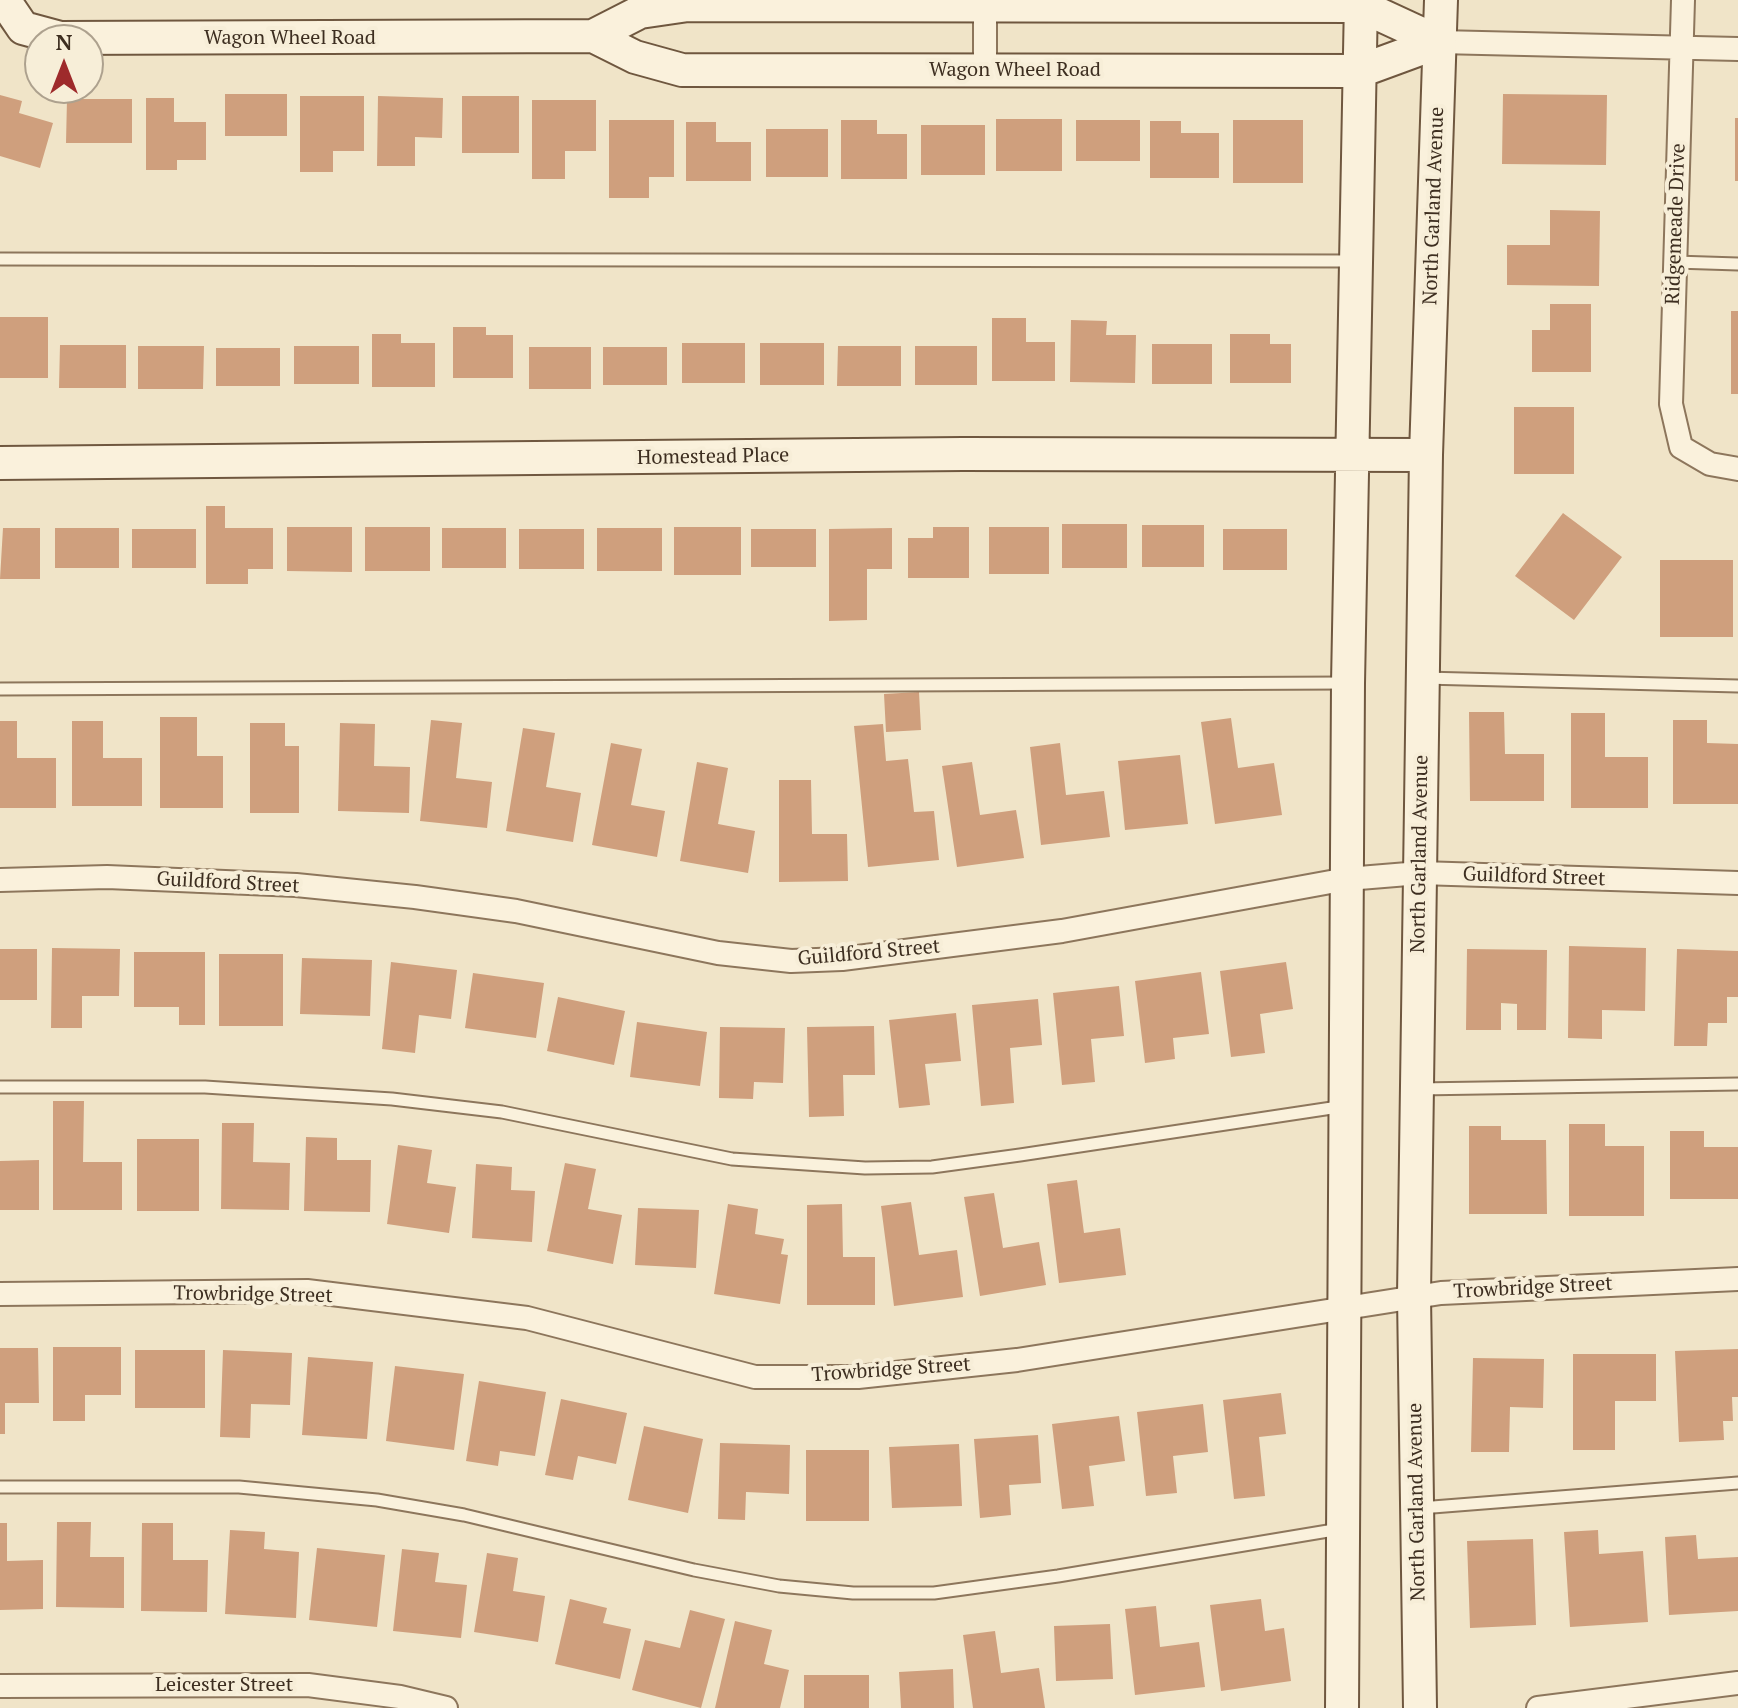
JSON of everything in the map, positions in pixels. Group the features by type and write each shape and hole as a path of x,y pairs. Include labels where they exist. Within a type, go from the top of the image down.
{"street":[{"name":"Wagon Wheel Road","path":"4,0 23,28 60,38 593,36 635,57 682,70 1360,71 1439,42 1738,49"},
{"name":"North Garland Avenue","path":"1420,1708 1414,1296 1426,455 1441,0"},
{"name":"Ridgemeade Drive","path":"1683,0 1671,404 1681,447 1710,464 1738,469"},
{"name":"Wagon Wheel Road","path":"593,36 640,12 688,5 1361,3 1439,42"},
{"path":"1342,1708 1348,683 1361,3"},
{"path":"985,5 985,69"},
{"name":"Homestead Place","path":"0,463 963,454 1426,455"},
{"name":"Guildford Street","path":"0,880 107,877 326,888 516,911 718,953 791,961 842,959 1062,931 1347,879 1420,873 1738,883"},
{"name":"Trowbridge Street","path":"0,1294 307,1291 527,1318 755,1377 858,1377 1017,1360 1467,1290 1738,1279"},
{"path":"1538,1708 1738,1683"},
{"name":"Leicester Street","path":"0,1686 308,1685 400,1697 446,1708"}],"lane":[{"path":"0,259 1356,261"},
{"path":"1675,262 1738,264"},
{"path":"1423,678 1738,686"},
{"path":"0,689 1348,683"},
{"path":"1417,1089 1738,1084"},
{"path":"0,1087 205,1087 392,1099 502,1112 732,1159 865,1168 932,1167 1345,1106"},
{"path":"1417,1508 1738,1483"},
{"path":"0,1487 239,1487 377,1500 464,1515 694,1570 779,1586 853,1593 934,1593 1058,1576 1343,1528"}],"building":[{"path":"225,94 287,94 287,136 225,136"},
{"path":"1503,94 1607,95 1606,165 1502,164"},
{"path":"0,95 22,101 19,113 53,123 40,168 0,156"},
{"path":"300,96 364,96 364,151 333,151 333,172 300,172"},
{"path":"378,96 443,98 442,138 415,137 415,166 377,166"},
{"path":"462,96 519,96 519,153 462,153"},
{"path":"146,98 174,98 174,122 206,122 206,160 177,160 177,170 146,170"},
{"path":"104,99 132,99 132,143 66,143 67,104 104,104"},
{"path":"532,100 596,100 596,151 565,151 565,179 532,179"},
{"path":"1735,118 1738,118 1738,181 1735,181"},
{"path":"996,119 1062,119 1062,171 996,171"},
{"path":"609,120 674,120 674,177 649,177 649,198 609,198"},
{"path":"841,120 877,120 877,134 907,134 907,179 841,179"},
{"path":"1076,120 1140,120 1140,161 1076,161"},
{"path":"1233,120 1303,120 1303,183 1233,183"},
{"path":"1150,121 1181,121 1181,133 1219,133 1219,178 1150,178"},
{"path":"686,122 716,122 716,142 751,142 751,181 686,181"},
{"path":"921,125 985,125 985,175 921,175"},
{"path":"766,129 828,129 828,177 766,177"},
{"path":"1550,210 1600,211 1599,286 1507,285 1507,245 1550,245"},
{"path":"1550,304 1591,304 1591,372 1532,372 1532,330 1550,330"},
{"path":"1731,311 1738,311 1738,394 1731,394"},
{"path":"0,317 48,317 48,378 0,378"},
{"path":"992,318 1026,318 1026,342 1055,342 1055,381 992,381"},
{"path":"1071,320 1107,321 1106,335 1136,335 1135,383 1070,382"},
{"path":"453,327 486,327 486,335 513,335 513,378 453,378"},
{"path":"372,334 401,334 401,343 435,343 435,387 372,387"},
{"path":"1230,334 1270,334 1270,344 1291,344 1291,383 1230,383"},
{"path":"682,343 745,343 745,383 682,383"},
{"path":"760,343 824,343 824,385 760,385"},
{"path":"1152,344 1212,344 1212,384 1152,384"},
{"path":"60,345 126,345 126,388 59,388"},
{"path":"138,346 204,346 203,389 138,389"},
{"path":"294,346 359,346 359,384 294,384"},
{"path":"838,346 901,346 901,386 837,386"},
{"path":"915,346 977,346 977,385 915,385"},
{"path":"529,347 591,347 591,389 529,389"},
{"path":"603,347 667,347 667,385 603,385"},
{"path":"216,348 280,348 280,386 216,386"},
{"path":"1514,407 1574,407 1574,474 1514,474"},
{"path":"206,506 225,506 225,528 273,528 273,569 248,569 248,584 206,584"},
{"path":"1563,513 1622,557 1574,620 1515,576"},
{"path":"1062,524 1127,524 1127,568 1062,568"},
{"path":"1142,525 1204,525 1204,567 1142,567"},
{"path":"287,527 352,527 352,572 287,571"},
{"path":"365,527 430,527 430,571 365,571"},
{"path":"674,527 741,527 741,575 674,575"},
{"path":"933,527 969,527 969,578 908,578 908,538 933,538"},
{"path":"989,527 1049,527 1049,574 989,574"},
{"path":"3,528 40,528 40,579 0,579"},
{"path":"55,528 119,528 119,568 55,568"},
{"path":"442,528 506,528 506,568 442,568"},
{"path":"597,528 662,528 662,571 597,571"},
{"path":"892,528 892,569 867,569 867,620 829,621 829,529"},
{"path":"132,529 196,529 196,568 132,568"},
{"path":"519,529 584,529 584,569 519,569"},
{"path":"751,529 816,529 816,567 751,567"},
{"path":"1223,529 1287,529 1287,570 1223,570"},
{"path":"1660,560 1733,560 1733,637 1660,637"},
{"path":"919,692 921,730 886,732 884,694"},
{"path":"1469,712 1504,712 1505,754 1544,754 1544,801 1470,801"},
{"path":"1571,713 1605,713 1605,757 1648,757 1648,808 1571,808"},
{"path":"160,717 197,717 197,756 223,756 223,808 160,808"},
{"path":"1231,718 1238,768 1274,763 1282,815 1215,824 1201,722"},
{"path":"431,720 462,723 456,778 492,782 487,828 420,821"},
{"path":"1673,720 1707,720 1707,743 1738,744 1738,804 1673,804"},
{"path":"0,721 17,721 17,758 56,758 56,808 0,808"},
{"path":"72,721 103,721 103,758 142,758 142,806 72,806"},
{"path":"250,723 285,723 285,746 299,746 299,813 250,813"},
{"path":"340,723 375,724 374,766 410,767 409,813 338,811"},
{"path":"883,724 886,761 908,759 914,812 934,811 939,860 868,867 854,726"},
{"path":"523,728 555,733 546,787 581,793 573,842 506,831"},
{"path":"611,743 642,749 631,805 665,811 657,857 592,845"},
{"path":"1060,743 1066,795 1104,791 1110,837 1041,845 1030,747"},
{"path":"1180,755 1188,824 1125,830 1118,761"},
{"path":"697,762 728,768 718,824 755,831 748,873 680,861"},
{"path":"972,762 980,815 1016,810 1024,858 957,867 942,766"},
{"path":"779,780 811,780 812,834 847,834 848,881 779,882"},
{"path":"1569,946 1646,948 1645,1011 1602,1010 1602,1039 1568,1038"},
{"path":"52,948 120,949 119,996 82,996 82,1028 51,1028"},
{"path":"0,949 37,949 37,1000 0,1000"},
{"path":"1467,949 1547,950 1546,1030 1517,1030 1517,1004 1501,1003 1501,1030 1466,1030"},
{"path":"1677,949 1738,951 1738,997 1727,997 1727,1023 1708,1023 1707,1046 1674,1046"},
{"path":"134,952 205,952 205,1025 179,1025 179,1007 134,1007"},
{"path":"219,954 283,954 283,1026 219,1026"},
{"path":"302,958 372,960 370,1016 300,1014"},
{"path":"391,962 457,970 451,1019 419,1015 415,1053 382,1049"},
{"path":"1286,962 1293,1009 1260,1014 1265,1053 1231,1057 1220,971"},
{"path":"1201,972 1209,1034 1173,1038 1175,1059 1145,1063 1135,981"},
{"path":"473,973 544,983 536,1038 465,1028"},
{"path":"1119,986 1124,1036 1091,1039 1095,1082 1062,1085 1053,993"},
{"path":"558,997 625,1011 614,1065 547,1051"},
{"path":"1038,999 1042,1045 1010,1048 1014,1103 981,1106 972,1005"},
{"path":"956,1013 961,1061 925,1064 930,1105 899,1108 889,1020"},
{"path":"637,1022 707,1032 700,1086 630,1077"},
{"path":"874,1026 875,1075 843,1075 844,1116 809,1117 807,1027"},
{"path":"720,1027 785,1028 783,1083 754,1082 753,1099 719,1098"},
{"path":"53,1101 84,1101 83,1162 122,1162 122,1210 53,1210"},
{"path":"222,1123 254,1123 253,1162 290,1163 289,1210 221,1209"},
{"path":"1569,1124 1605,1124 1605,1146 1644,1146 1644,1216 1569,1216"},
{"path":"1469,1126 1501,1126 1501,1140 1546,1140 1547,1214 1469,1214"},
{"path":"1670,1131 1704,1131 1704,1147 1738,1147 1738,1199 1670,1199"},
{"path":"306,1137 337,1138 337,1160 371,1160 370,1212 304,1211"},
{"path":"137,1139 199,1139 199,1211 137,1211"},
{"path":"398,1145 432,1150 427,1183 456,1187 449,1233 387,1224"},
{"path":"39,1160 39,1210 0,1210 0,1161"},
{"path":"565,1163 596,1169 588,1209 622,1215 613,1264 547,1251"},
{"path":"476,1164 512,1167 511,1190 535,1191 532,1242 472,1238"},
{"path":"1077,1180 1084,1233 1120,1228 1126,1275 1059,1283 1047,1184"},
{"path":"994,1193 1003,1248 1039,1242 1046,1285 980,1296 964,1197"},
{"path":"911,1202 919,1255 957,1250 963,1297 894,1306 881,1206"},
{"path":"728,1204 758,1209 755,1234 784,1239 781,1254 788,1255 780,1304 714,1294"},
{"path":"842,1204 843,1257 875,1257 875,1305 807,1305 807,1205"},
{"path":"638,1208 699,1210 696,1268 635,1265"},
{"path":"53,1347 121,1347 121,1395 85,1395 85,1421 53,1421"},
{"path":"0,1348 38,1348 39,1403 5,1403 5,1434 0,1434"},
{"path":"1738,1349 1738,1397 1732,1397 1733,1421 1723,1421 1724,1440 1679,1442 1675,1351"},
{"path":"135,1350 205,1350 205,1408 135,1408"},
{"path":"223,1350 292,1353 290,1405 251,1404 250,1438 220,1437"},
{"path":"1573,1354 1656,1354 1656,1401 1615,1401 1615,1450 1573,1450"},
{"path":"308,1357 373,1362 367,1439 302,1435"},
{"path":"1473,1358 1544,1359 1543,1408 1510,1407 1509,1452 1471,1452"},
{"path":"395,1366 464,1374 454,1450 386,1441"},
{"path":"479,1381 546,1392 535,1456 500,1451 498,1466 466,1461"},
{"path":"1281,1393 1286,1434 1259,1437 1265,1496 1234,1499 1223,1400"},
{"path":"561,1399 627,1413 616,1464 578,1456 573,1480 545,1475"},
{"path":"1203,1404 1208,1452 1173,1456 1177,1493 1146,1496 1137,1412"},
{"path":"1119,1416 1125,1461 1089,1466 1094,1506 1062,1509 1052,1424"},
{"path":"644,1426 703,1439 688,1513 628,1500"},
{"path":"1038,1435 1041,1483 1009,1485 1011,1515 980,1518 974,1439"},
{"path":"720,1443 790,1445 789,1494 746,1492 745,1520 718,1519"},
{"path":"959,1444 962,1506 892,1508 889,1447"},
{"path":"806,1450 869,1450 869,1521 806,1521"},
{"path":"57,1522 91,1522 90,1557 124,1557 124,1608 56,1607"},
{"path":"0,1523 7,1523 7,1561 43,1560 43,1609 0,1610"},
{"path":"142,1523 173,1523 173,1560 208,1560 207,1612 141,1611"},
{"path":"230,1530 265,1532 264,1549 299,1552 296,1618 225,1614"},
{"path":"1598,1530 1599,1554 1643,1551 1648,1622 1570,1627 1564,1532"},
{"path":"1696,1535 1698,1559 1738,1557 1738,1611 1669,1615 1665,1537"},
{"path":"1533,1539 1536,1625 1470,1628 1467,1541"},
{"path":"317,1548 385,1555 377,1627 309,1620"},
{"path":"402,1549 439,1553 435,1582 467,1585 461,1638 393,1631"},
{"path":"487,1553 518,1558 513,1591 545,1596 538,1642 474,1632"},
{"path":"570,1599 607,1608 603,1623 631,1629 620,1679 555,1664"},
{"path":"1261,1599 1265,1631 1284,1628 1291,1681 1221,1691 1210,1605"},
{"path":"1156,1606 1160,1647 1199,1642 1205,1687 1135,1695 1125,1609"},
{"path":"690,1610 725,1619 701,1708 632,1690 645,1640 680,1648"},
{"path":"735,1621 772,1630 764,1664 789,1670 780,1708 715,1708"},
{"path":"1110,1624 1113,1679 1056,1681 1054,1626"},
{"path":"995,1631 1001,1673 1039,1668 1045,1708 973,1708 963,1635"},
{"path":"953,1669 954,1708 901,1708 899,1672"},
{"path":"804,1675 869,1675 869,1708 804,1708"}]}
